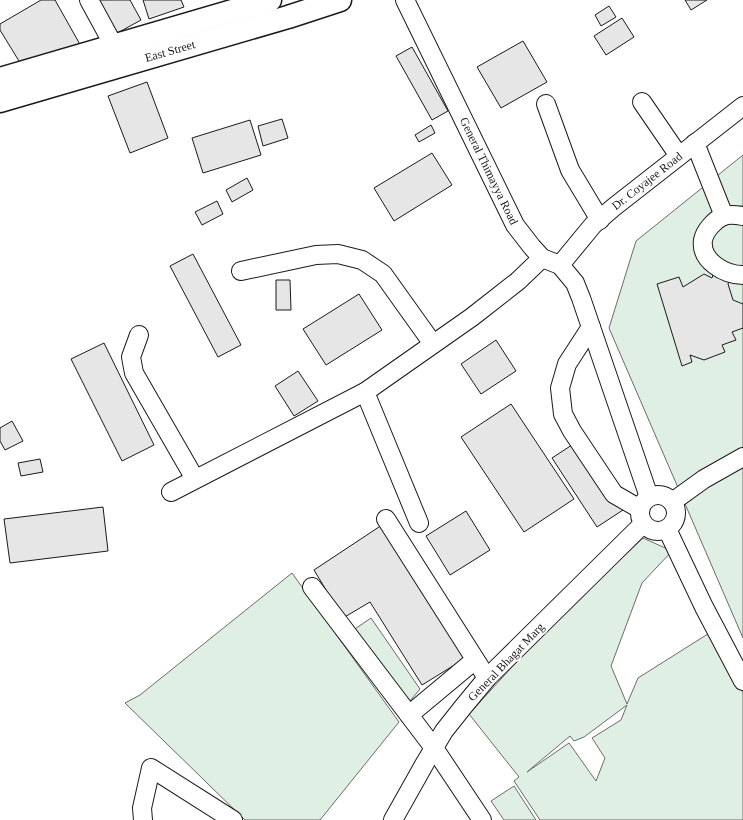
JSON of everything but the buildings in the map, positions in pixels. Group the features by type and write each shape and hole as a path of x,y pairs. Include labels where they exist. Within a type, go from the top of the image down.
{"main road":[{"name":"East Street","path":"0,79 270,0"},
{"name":"East Street","path":"0,101 340,0"}],"street":[{"path":"90,0 114,46"},
{"name":"General Thimayya Road","path":"405,0 515,225 542,258 560,265"},
{"path":"642,102 679,156"},
{"path":"546,104 570,170 600,220"},
{"name":"Dr. Coyajee Road","path":"560,265 600,220 743,106"},
{"path":"695,143 724,216"},
{"path":"743,216 724,216 714,222 703,238 706,255 713,264 723,271 743,275"},
{"path":"242,272 316,255 338,254 362,260 383,274 433,344"},
{"path":"171,492 365,392 472,317 518,281 542,258"},
{"path":"560,265 575,283 581,298 644,510 652,530 666,529 676,516 672,502 659,494 644,510"},
{"path":"591,327 567,364 560,388 563,414 572,431 614,494 644,510"},
{"path":"139,335 132,358 134,372 196,479"},
{"path":"365,392 419,523"},
{"path":"672,502 704,479 743,457"},
{"name":"General Bhagat Marg","path":"393,820 444,731 487,678 644,510"},
{"path":"386,519 487,678"},
{"path":"666,529 743,681"},
{"path":"312,587 434,748 482,820"},
{"path":"409,714 475,660"},
{"path":"143,820 142,808 151,768 233,820"}],"green space":[{"path":"743,155 743,638 609,328 636,241"},
{"path":"643,538 672,551 642,583 611,666 627,704 638,678 711,632 743,693 743,820 540,820 514,781 519,777 469,714 544,632","holes":["627,705 621,720 592,738 605,758 596,781 569,743 527,772 570,736 574,741 584,737"]},
{"path":"292,573 399,722 320,820 245,820 125,703 140,695"},
{"path":"371,618 420,689 405,707 349,633"},
{"path":"514,786 536,820 504,820 491,801"}]}
